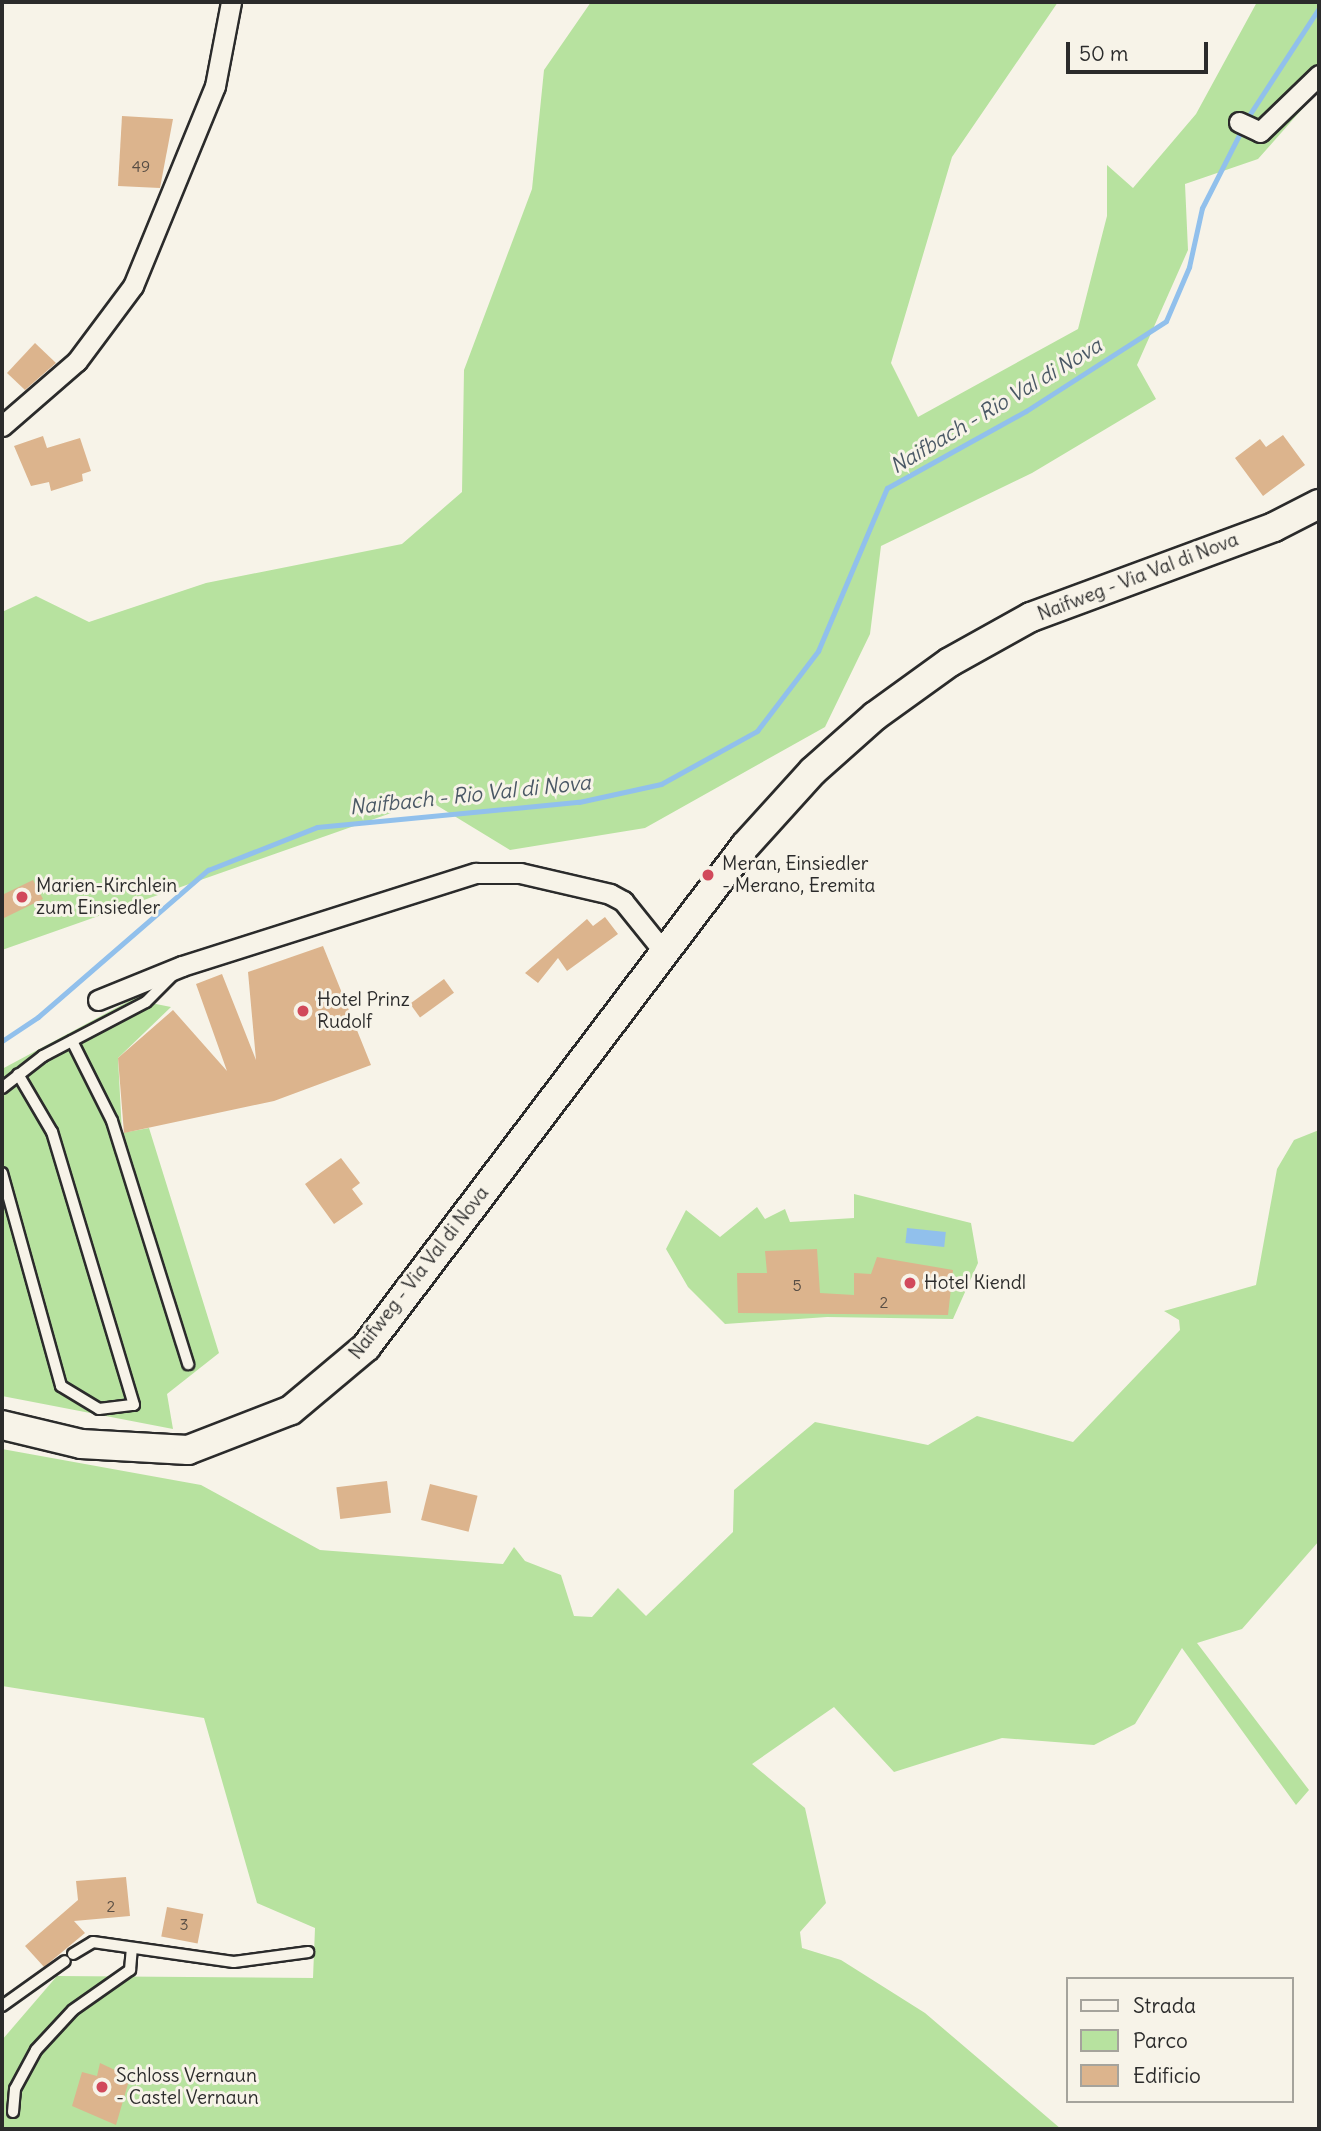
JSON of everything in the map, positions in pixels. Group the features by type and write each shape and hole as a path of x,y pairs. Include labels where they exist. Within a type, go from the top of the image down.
{"main road":[{"name":"Naifweg - Via Val di Nova","path":"2,1425 81,1444 177,1450 222,1441 291,1410 366,1347 664,951 813,771 950,662 1081,595 1274,527 1319,504"}],"street":[{"path":"2,426 77,362 133,286 166,214 215,86 231,2"},
{"path":"1245,127 1266,127 1319,75"},
{"path":"98,1000 182,966 476,873 520,873 610,894 664,951"}],"lane":[{"path":"2,1088 18,1074 72,1041 146,1002 182,966"},
{"path":"72,1041 112,1121 188,1364"},
{"path":"2,1173 61,1386 99,1409 134,1405 52,1132 18,1074"},
{"path":"2,2006 93,1941 234,1962 308,1952"},
{"path":"13,2112 15,2089 36,2050 73,2010 130,1970 132,1948"}],"green space":[{"path":"591,2 1058,2 952,157 891,363 918,417 1078,329 1107,216 1107,165 1133,188 1196,114 1257,2 1319,2 1319,90 1258,159 1185,184 1188,250 1137,365 1156,399 1032,473 881,546 870,634 825,727 645,828 510,850 428,800 2,950 2,612 36,596 89,622 206,583 402,544 462,492 464,370 532,189 544,70"},
{"path":"142,994 146,1002 171,1007 118,1058 122,1133 149,1128 219,1353 167,1394 173,1429 2,1396 2,1069"},
{"path":"1319,1130 1319,1541 1242,1629 1197,1643 1309,1790 1296,1805 1182,1648 1135,1724 1094,1745 1002,1738 894,1772 834,1707 752,1764 805,1808 826,1903 800,1932 802,1948 841,1960 925,2013 1061,2129 2,2129 2,2040 57,1976 313,1978 315,1928 257,1903 204,1718 2,1686 2,1449 201,1485 320,1550 503,1564 514,1547 525,1561 561,1575 574,1616 592,1617 618,1588 646,1616 733,1532 734,1490 815,1422 928,1445 977,1416 1073,1442 1180,1330 1179,1320 1164,1311 1256,1285 1277,1169 1294,1140"},
{"path":"854,1194 971,1223 978,1263 953,1319 827,1317 725,1324 688,1287 666,1249 686,1210 720,1237 757,1207 765,1219 785,1209 790,1222 854,1218"}],"water":[{"path":"907,1228 946,1232 944,1247 905,1243"}],"building":[{"path":"122,116 173,119 160,188 118,186"},
{"path":"35,343 56,363 25,390 7,373"},
{"path":"1283,435 1305,465 1263,496 1235,458 1260,439 1266,447"},
{"path":"43,436 47,448 80,438 91,471 82,474 83,481 51,491 49,482 31,486 14,446"},
{"name":"Marien-Kirchlein zum Einsiedler","path":"33,880 43,899 2,919 2,895"},
{"path":"605,917 618,934 567,971 558,958 538,983 525,973 587,919 593,926"},
{"path":"323,946 371,1065 274,1101 124,1133 118,1058 173,1010 227,1071 196,984 222,974 256,1060 248,972"},
{"path":"444,979 454,993 420,1017 410,1004"},
{"path":"341,1158 360,1183 352,1189 363,1204 334,1224 305,1184"},
{"path":"817,1249 820,1293 854,1295 854,1273 871,1274 877,1257 953,1270 948,1315 738,1313 737,1273 767,1273 765,1251"},
{"path":"387,1481 391,1513 340,1519 336,1487"},
{"path":"430,1484 478,1496 469,1532 421,1520"},
{"path":"126,1877 130,1916 74,1921 85,1933 44,1967 25,1946 78,1900 76,1881"},
{"path":"167,1907 203,1914 198,1944 161,1936"},
{"name":"Schloss Vernaun - Castel Vernaun","path":"100,2063 130,2077 116,2125 72,2106 82,2072 97,2076"}],"waterway":[{"name":"Naifbach - Rio Val di Nova","path":"1246,120 1319,8"},
{"name":"Naifbach - Rio Val di Nova","path":"2,1041 38,1017 208,870 317,827 579,802 661,784 757,731 818,651 887,488 1026,411 1166,321 1189,267 1202,208 1242,129"}],"place":[{"name":"Meran, Einsiedler - Merano, Eremita","path":"708,875"},
{"name":"Marien-Kirchlein zum Einsiedler","path":"22,897"},
{"name":"Hotel Prinz Rudolf","path":"303,1011"},
{"name":"Hotel Kiendl","path":"910,1283"},
{"name":"Schloss Vernaun - Castel Vernaun","path":"102,2087"}]}
